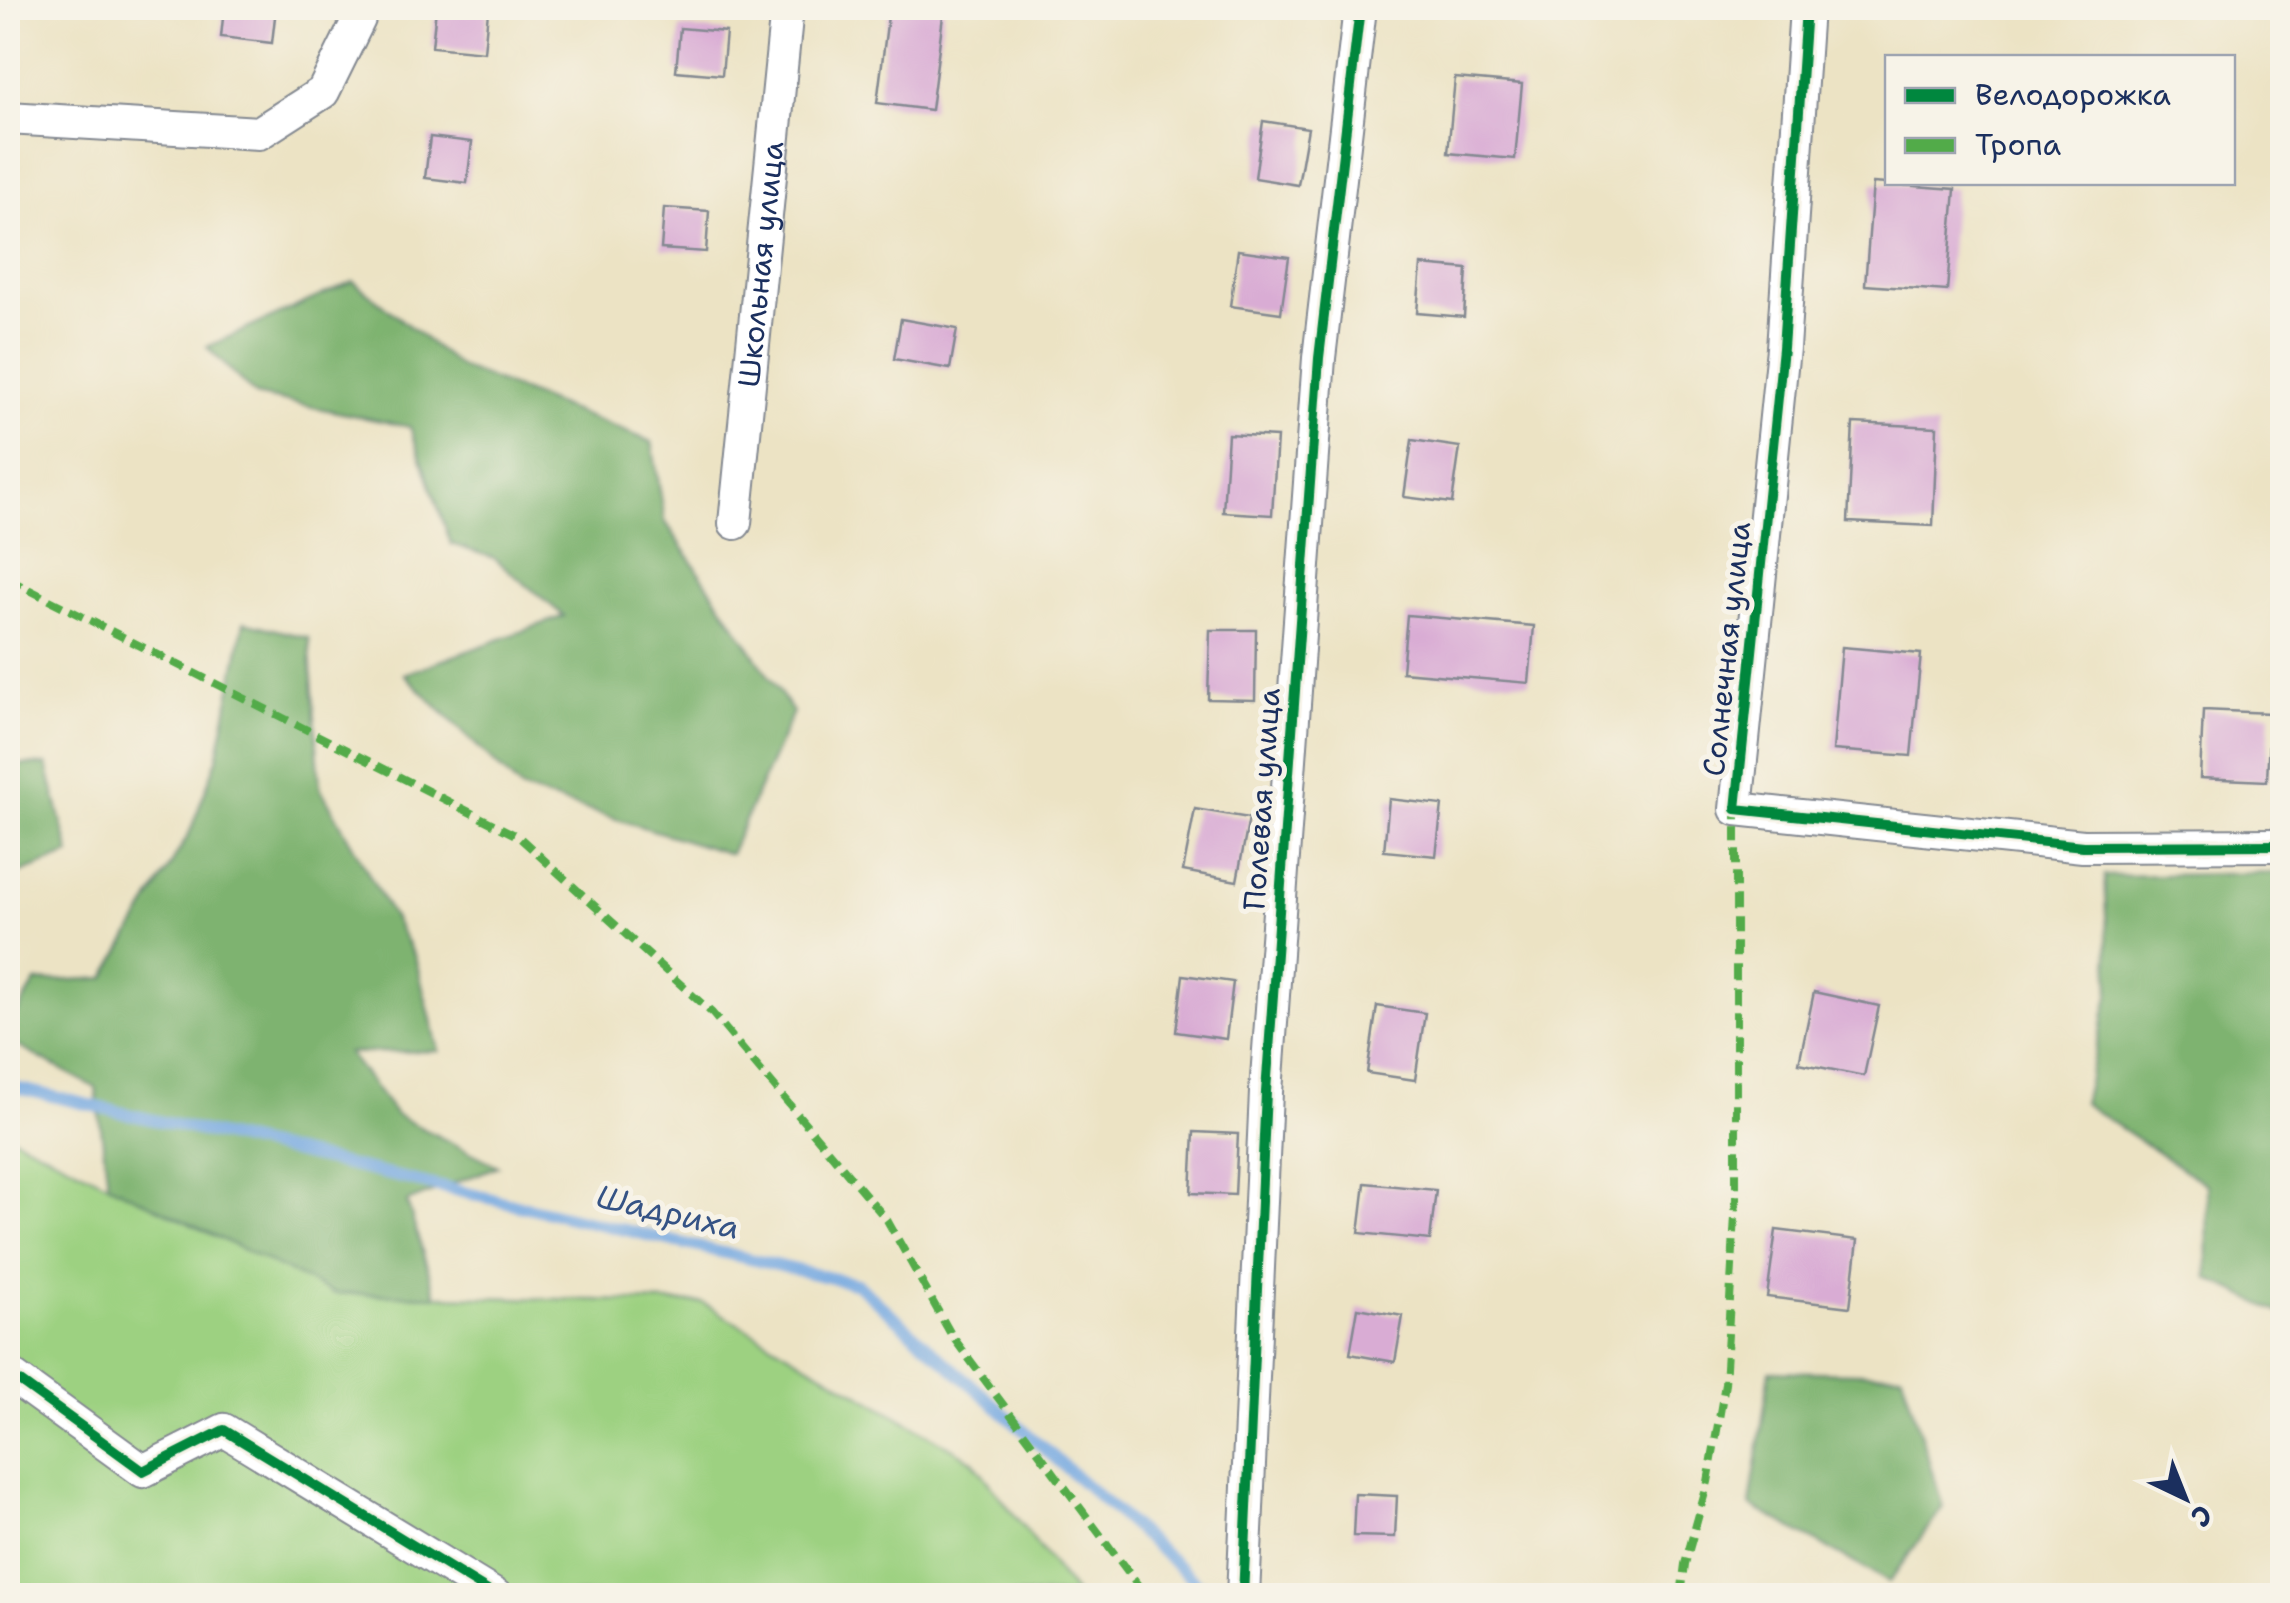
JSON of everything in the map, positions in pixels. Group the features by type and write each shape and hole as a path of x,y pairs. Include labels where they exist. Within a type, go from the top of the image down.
{"street":[{"path":"8,118 259,133 323,92 359,18 360,8"},
{"name":"Школьная улица","path":"735,523 787,8"},
{"name":"Полевая улица","path":"1242,1596 1266,1092 1315,418 1360,8"},
{"name":"Солнечная улица","path":"1806,8 1783,348 1736,809 2084,846 2282,845"},
{"path":"8,1372 143,1471 224,1430 496,1596"}],"green space":[{"path":"353,281 460,367 652,442 665,521 793,712 730,854 522,790 404,674 564,616 494,558 451,544 410,427 255,395 207,347"},
{"path":"244,622 309,638 320,787 415,957 439,1051 348,1053 396,1115 498,1166 407,1202 436,1296 333,1293 108,1184 96,1088 8,1041 8,1027 36,982 105,978 190,832 217,759"},
{"path":"8,764 47,765 70,854 8,878"},
{"path":"2282,873 2282,1314 2208,1278 2207,1185 2083,1103 2110,992 2104,876"},
{"path":"8,1135 333,1293 703,1303 972,1460 1076,1595 8,1595"},
{"path":"1770,1371 1902,1374 1943,1507 1889,1582 1750,1505"}],"building":[{"path":"224,8 276,8 272,43 221,37"},
{"path":"436,8 488,11 484,52 432,47"},
{"path":"889,8 944,8 931,110 877,103"},
{"path":"680,28 726,32 722,75 676,71"},
{"path":"1455,78 1522,84 1515,159 1448,153"},
{"path":"1263,121 1308,128 1298,185 1255,178"},
{"path":"430,137 472,142 467,183 425,178"},
{"path":"1873,183 1955,189 1947,291 1865,285"},
{"path":"664,208 709,211 706,252 661,249"},
{"path":"1238,250 1289,257 1281,313 1230,306"},
{"path":"1421,265 1467,269 1464,317 1417,313"},
{"path":"901,319 957,329 950,369 894,359"},
{"path":"1853,423 1937,427 1933,526 1848,522"},
{"path":"1228,434 1277,437 1272,515 1223,512"},
{"path":"1412,440 1460,447 1452,503 1404,497"},
{"path":"1407,615 1534,626 1529,683 1402,672"},
{"path":"1210,630 1256,630 1255,700 1208,699"},
{"path":"1842,647 1921,654 1911,756 1833,750"},
{"path":"2203,710 2270,713 2267,781 2200,778"},
{"path":"1389,799 1442,805 1436,856 1384,851"},
{"path":"1195,809 1249,818 1237,881 1183,871"},
{"path":"1183,975 1233,982 1226,1039 1176,1032"},
{"path":"1814,992 1879,1006 1864,1076 1799,1063"},
{"path":"1377,1006 1425,1013 1415,1080 1367,1073"},
{"path":"1194,1132 1238,1134 1235,1195 1191,1193"},
{"path":"1365,1183 1436,1190 1430,1240 1359,1233"},
{"path":"1776,1230 1858,1240 1850,1307 1767,1297"},
{"path":"1358,1308 1403,1316 1395,1362 1350,1354"},
{"path":"1355,1494 1397,1496 1395,1537 1353,1536"}],"waterway":[{"name":"Шадриха","path":"8,1086 857,1284 1212,1596"}],"marked path":[{"path":"8,579 519,837 712,1013 887,1220 952,1336 1146,1596"},
{"path":"1681,1596 1685,1564 1708,1482 1725,1384 1736,1199 1736,809"}],"cycle path":[{"path":"1243,1596 1266,1092 1319,358 1360,8"},
{"path":"1806,8 1783,348 1736,809 2083,846 2282,845"},
{"path":"8,1373 143,1471 224,1430 496,1596"}]}
